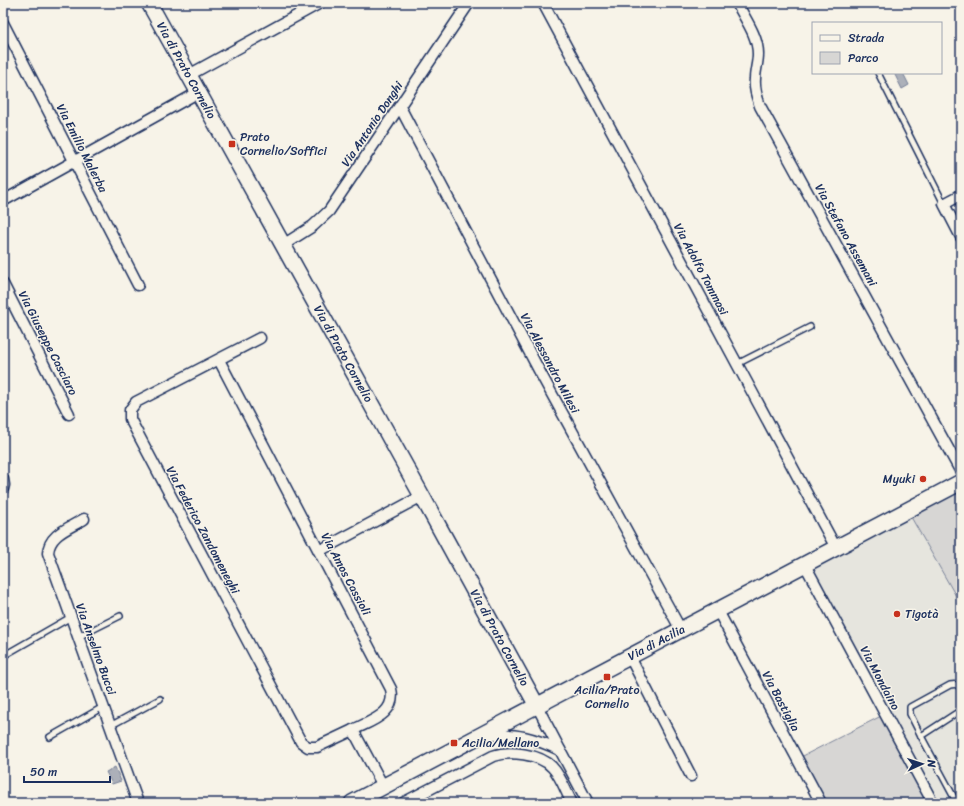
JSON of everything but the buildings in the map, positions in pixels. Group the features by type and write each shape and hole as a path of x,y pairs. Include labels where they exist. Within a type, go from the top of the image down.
{"street":[{"name":"Via di Prato Cornelio","path":"149,3 537,706"},
{"path":"189,74 320,3"},
{"name":"Via Antonio Donghi","path":"283,245 310,228 325,215 400,107 468,3"},
{"name":"Via Adolfo Tommasi","path":"543,3 836,548"},
{"name":"Via Stefano Assemani","path":"737,3 755,38 758,53 757,67 754,78 755,91 760,106 961,472"},
{"name":"Via Emilio Malerba","path":"3,23 138,285"},
{"path":"3,201 198,92"},
{"name":"Via Alessandro Milesi","path":"400,107 542,376 681,630"},
{"path":"961,195 944,204 961,237"},
{"name":"Via Giuseppe Casciaro","path":"3,284 69,414"},
{"name":"Via Federico Zandomeneghi","path":"260,338 136,402 131,407 130,419 301,742 308,747 317,748 353,730"},
{"name":"Via Amos Cassioli","path":"219,360 390,686 392,693 391,706 386,712 353,730"},
{"path":"3,479 3,489"},
{"name":"Via di Acilia","path":"352,803 961,482"},
{"path":"320,551 422,496"},
{"name":"Via Anselmo Bucci","path":"84,519 55,537 48,548 49,557 138,803"},
{"name":"Via Mondaino","path":"805,565 933,803"},
{"name":"Via Bastiglia","path":"718,611 821,803"},
{"path":"630,656 691,776"},
{"path":"537,706 588,803"},
{"path":"353,730 383,786"},
{"path":"485,734 524,736 560,750"},
{"path":"404,803 493,756 512,752 541,760 550,765 556,772 572,803"}],"lane":[{"path":"879,74 944,204"},
{"path":"737,364 810,327"},
{"path":"78,637 120,616"},
{"path":"3,656 71,617"},
{"path":"957,803 910,714 910,707 950,685 956,684 961,689"},
{"path":"110,726 160,699"},
{"path":"50,737 104,707"},
{"path":"921,736 961,710"}],"shaded area":[{"path":"904,74 909,85 902,89 895,75"},
{"path":"961,484 961,803 933,803 805,565"},
{"path":"115,767 121,781 112,784 106,772"}],"green space":[{"path":"961,480 961,605 907,510"},
{"path":"885,714 933,803 821,803 797,759"}],"place":[{"name":"Prato Cornelio/Soffici","path":"232,144"},
{"name":"Myuki","path":"923,479"},
{"name":"Tigotà","path":"897,614"},
{"name":"Acilia/Prato Cornelio","path":"607,677"},
{"name":"Acilia/Mellano","path":"454,743"}]}
